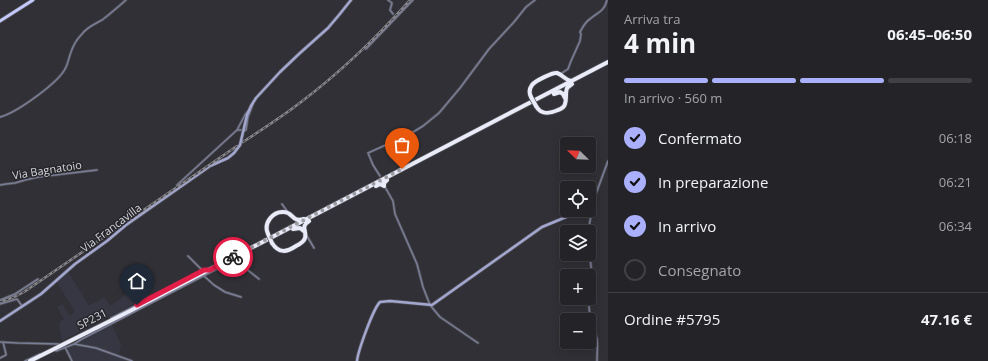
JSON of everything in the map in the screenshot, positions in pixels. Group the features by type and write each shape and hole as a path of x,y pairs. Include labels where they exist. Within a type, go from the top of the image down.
{"highway":[{"name":"SP231","path":"34,361 293,229 365,191 410,165 608,63"},
{"path":"553,73 558,73 570,81 584,76 566,90 564,107 551,113 545,114 539,111 531,97 530,90 534,83 553,73"},
{"path":"544,96 560,86 562,81 561,75"},
{"path":"544,96 558,92 563,94 565,98"},
{"path":"360,192 378,181 380,176 385,177 394,173 396,174"},
{"path":"365,191 379,184 384,186 384,182 396,174"},
{"name":"SP231","path":"30,361 396,174"},
{"path":"285,211 272,217 267,222 266,228 268,234 276,248 286,251 307,238"},
{"path":"285,211 293,218 298,220 306,220"},
{"path":"277,234 290,225 292,220 285,211"},
{"path":"307,238 304,230 305,224 313,218"},
{"path":"293,229 300,228 307,238"}],"main road":[{"path":"0,21 33,0"}],"street":[{"path":"0,117 16,110 54,82 66,68 71,52 80,35 126,0"},
{"path":"177,185 237,130 254,102 280,72 332,24 351,0"},
{"path":"388,0 392,4 390,10 393,14"},
{"path":"366,49 413,0"},
{"path":"380,176 368,153 390,144 423,126 439,113 489,49 526,7 535,0"},
{"path":"561,75 568,69 580,41 580,32 588,20 601,12 607,0"},
{"path":"237,130 246,130 248,117 254,102"},
{"name":"Via Francavilla","path":"0,321 41,294 75,264 180,186 234,153 240,145 246,115"},
{"path":"596,195 608,161"},
{"name":"Via Bagnatoio","path":"0,185 38,177 96,170"},
{"path":"384,186 393,201 395,214 417,264 423,287 430,305 440,317 478,343"},
{"path":"357,361 359,350 375,309 380,302 384,300 432,305 542,227 566,217"},
{"path":"307,238 314,248"},
{"path":"56,351 74,344 241,257 242,254"},
{"path":"188,256 202,271"},
{"path":"235,260 259,279"},
{"path":"590,261 592,277 589,307 597,341 598,361"},
{"name":"SP231","path":"25,361 202,271 210,270"},
{"path":"204,276 225,292 241,297"},
{"path":"0,300 15,294 38,279"},
{"path":"0,304 17,299 22,306"},
{"path":"0,358 6,354 1,342 59,344"},
{"path":"50,344 52,346 51,348"},
{"path":"74,344 96,348 132,361"},
{"path":"65,347 72,361"}],"shaded area":[{"path":"68,271 89,306 104,297 110,306 141,284 149,296 62,341 59,323 64,319 57,307 62,304 70,316 75,312 56,281"},
{"path":"112,325 121,345 118,357 128,361 74,361 66,349"}],"railway":[{"path":"243,142 316,91 372,41 410,0"},
{"path":"0,302 24,292 237,146"}],"way so far":[{"path":"233,257 402,169"}],"route":[{"path":"137,305 204,270 210,270 233,257"}]}
